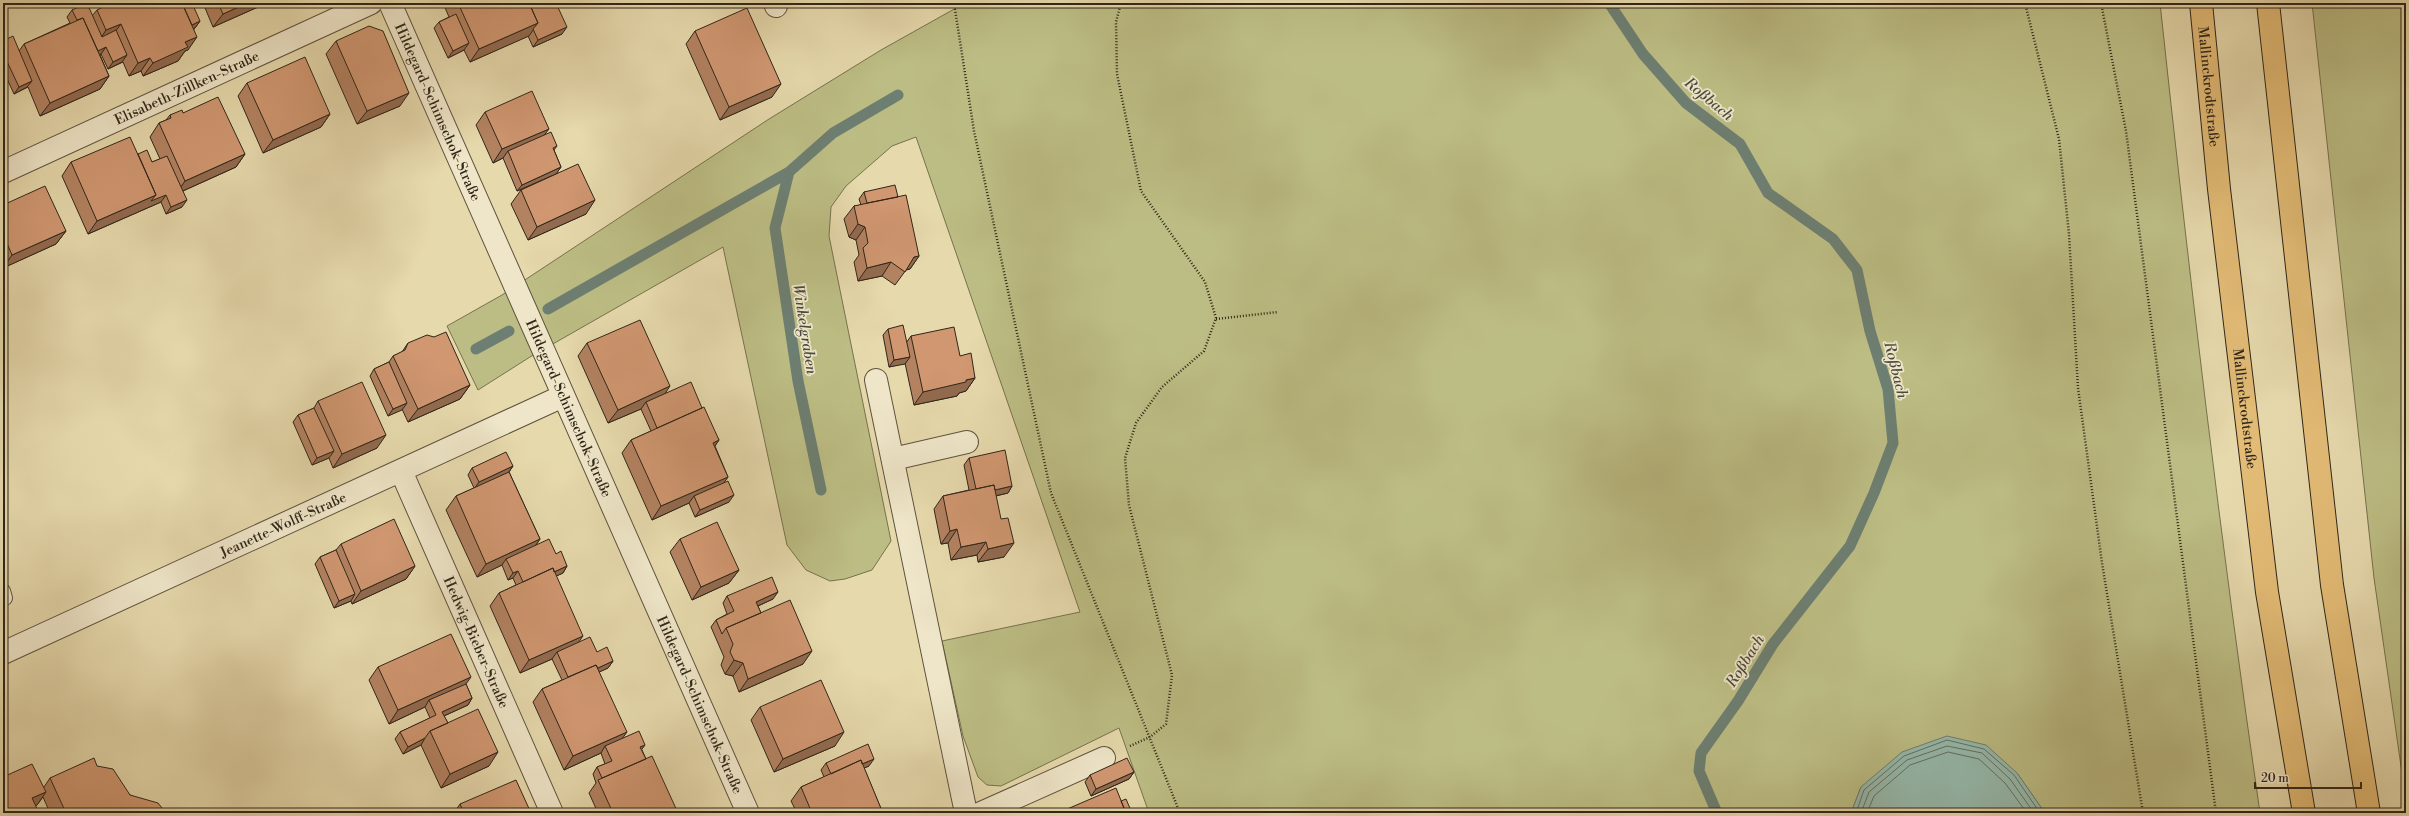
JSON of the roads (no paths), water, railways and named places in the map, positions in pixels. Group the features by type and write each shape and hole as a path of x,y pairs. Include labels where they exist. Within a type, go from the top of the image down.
{"highway":[{"name":"Mallinckrodtstraße","path":"2200,3 2266,592 2304,813"},
{"path":"2268,3 2332,585 2369,813"}],"street":[{"name":"Elisabeth-Zillken-Straße","path":"3,172 371,3"},
{"name":"Hildegard-Schimschok-Straße","path":"390,3 748,813"},
{"path":"876,380 966,813"},
{"name":"Jeanette-Wolff-Straße","path":"3,653 563,396"},
{"path":"893,459 967,442"},
{"name":"Hedwig-Bieber-Straße","path":"401,471 552,813"},
{"path":"981,813 1104,758"}],"water":[{"path":"1947,736 1986,745 2017,773 2045,813 1851,813 1861,787 1902,752"}],"waterway":[{"name":"Roßbach","path":"1609,3 1643,54 1686,103 1740,144 1768,193 1833,239 1857,270 1870,331 1888,389 1893,443 1874,493 1850,546 1773,644 1738,701 1701,753 1699,771 1717,813"},
{"name":"Winkelgraben","path":"548,309 789,172 833,133 898,95"},
{"name":"Winkelgraben","path":"789,172 775,228 798,381 821,490"},
{"name":"Winkelgraben","path":"476,349 509,331"}]}
